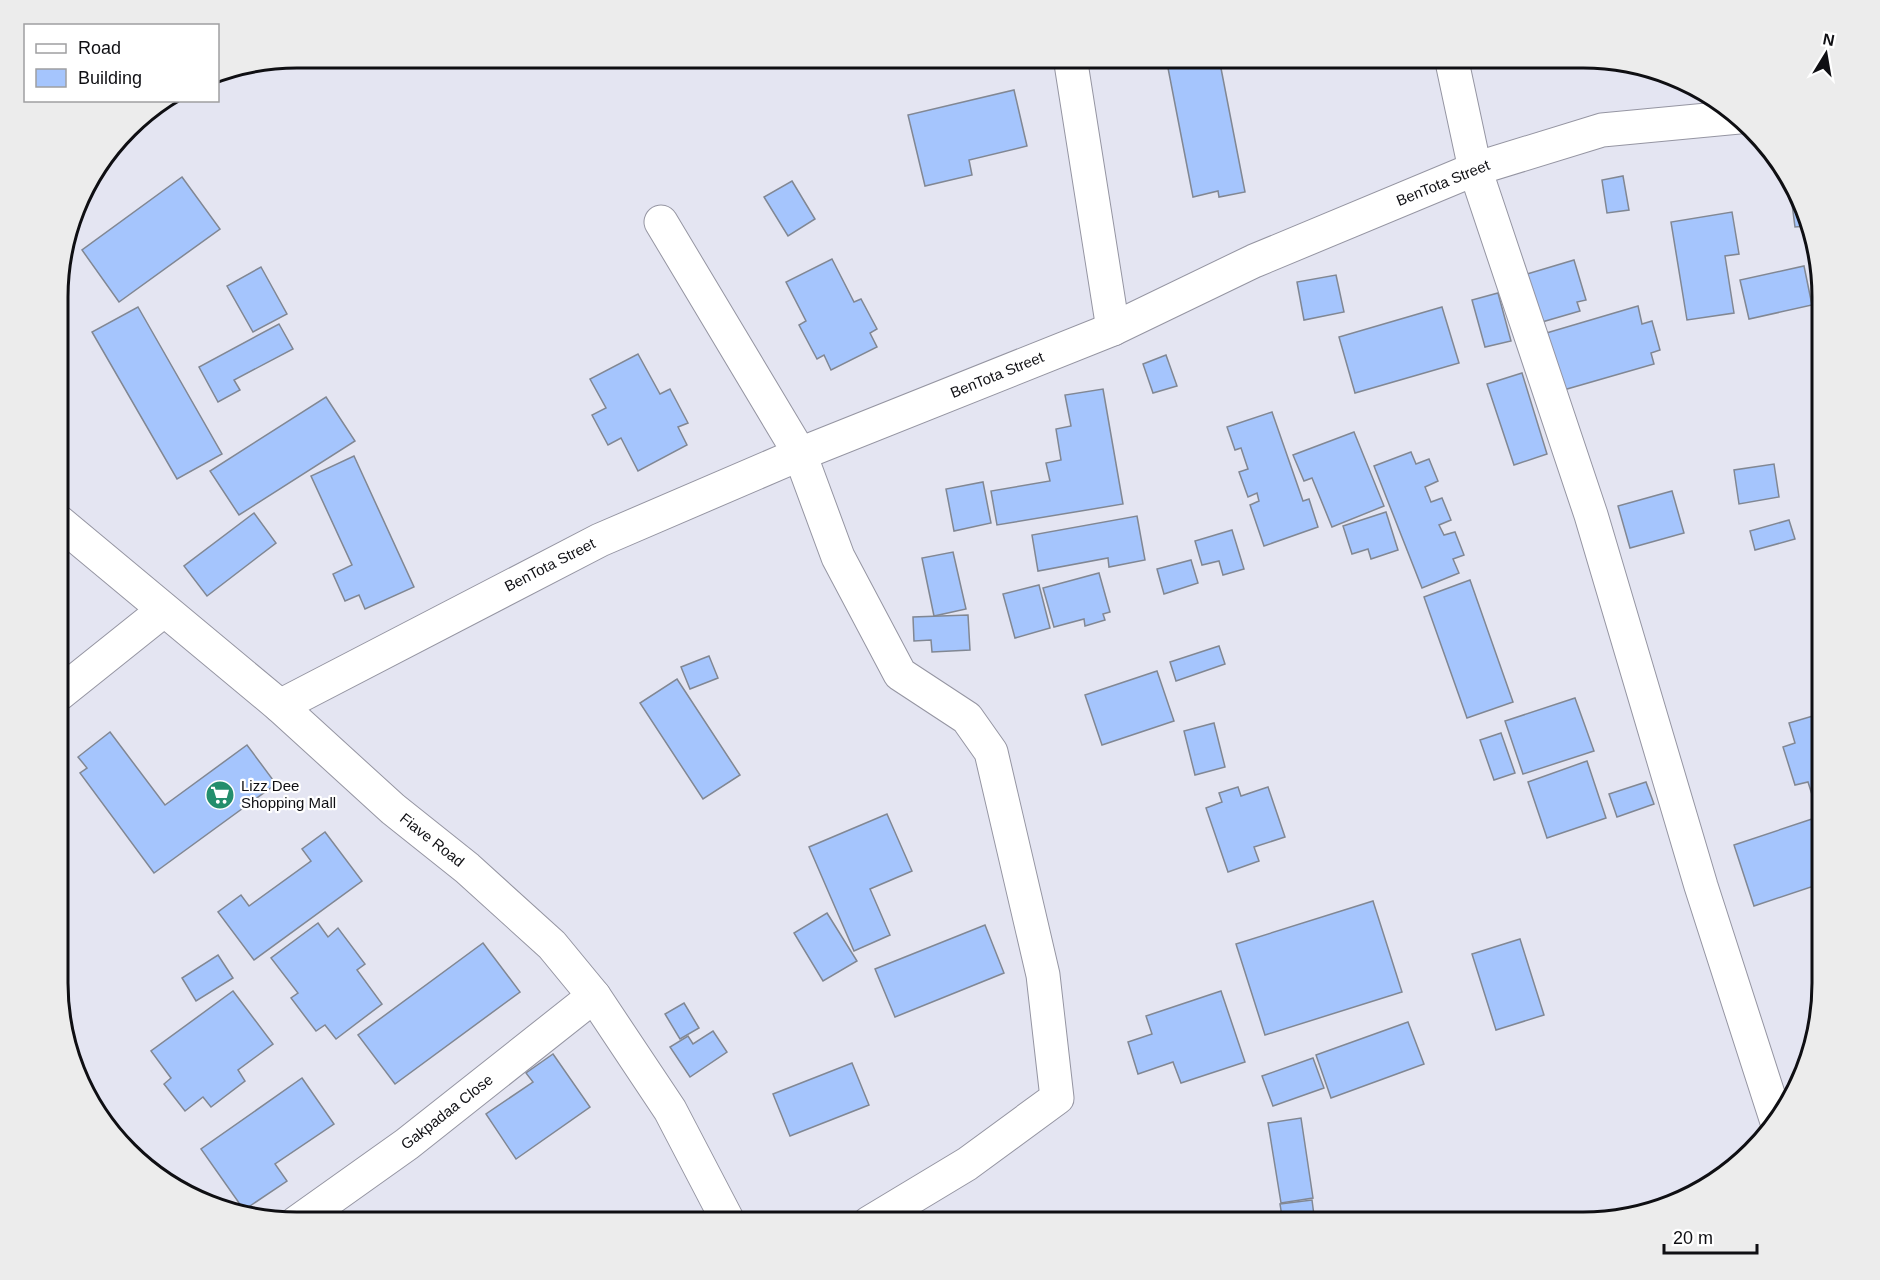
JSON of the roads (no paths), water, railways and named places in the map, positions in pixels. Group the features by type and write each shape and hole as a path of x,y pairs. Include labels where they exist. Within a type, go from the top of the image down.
{"street":[{"path":"1072,68 1113,329"},
{"path":"1453,68 1475,169 1592,515 1701,886 1774,1112"},
{"name":"BenTota Street","path":"280,706 600,540 800,454 1113,329 1254,261 1475,169 1602,130 1727,118"},
{"path":"661,222 800,454 838,558 900,674 967,718 991,752 1043,975 1058,1098 967,1164 886,1213"},
{"name":"Fiave Road","path":"67,529 280,706 393,809 467,868 552,945 594,996 670,1110 724,1213"},
{"path":"67,688 164,610"},
{"name":"Gakpadaa Close","path":"309,1213 407,1144 594,996"}],"place":[{"name":"Lizz Dee Shopping Mall","path":"220,795"}]}
